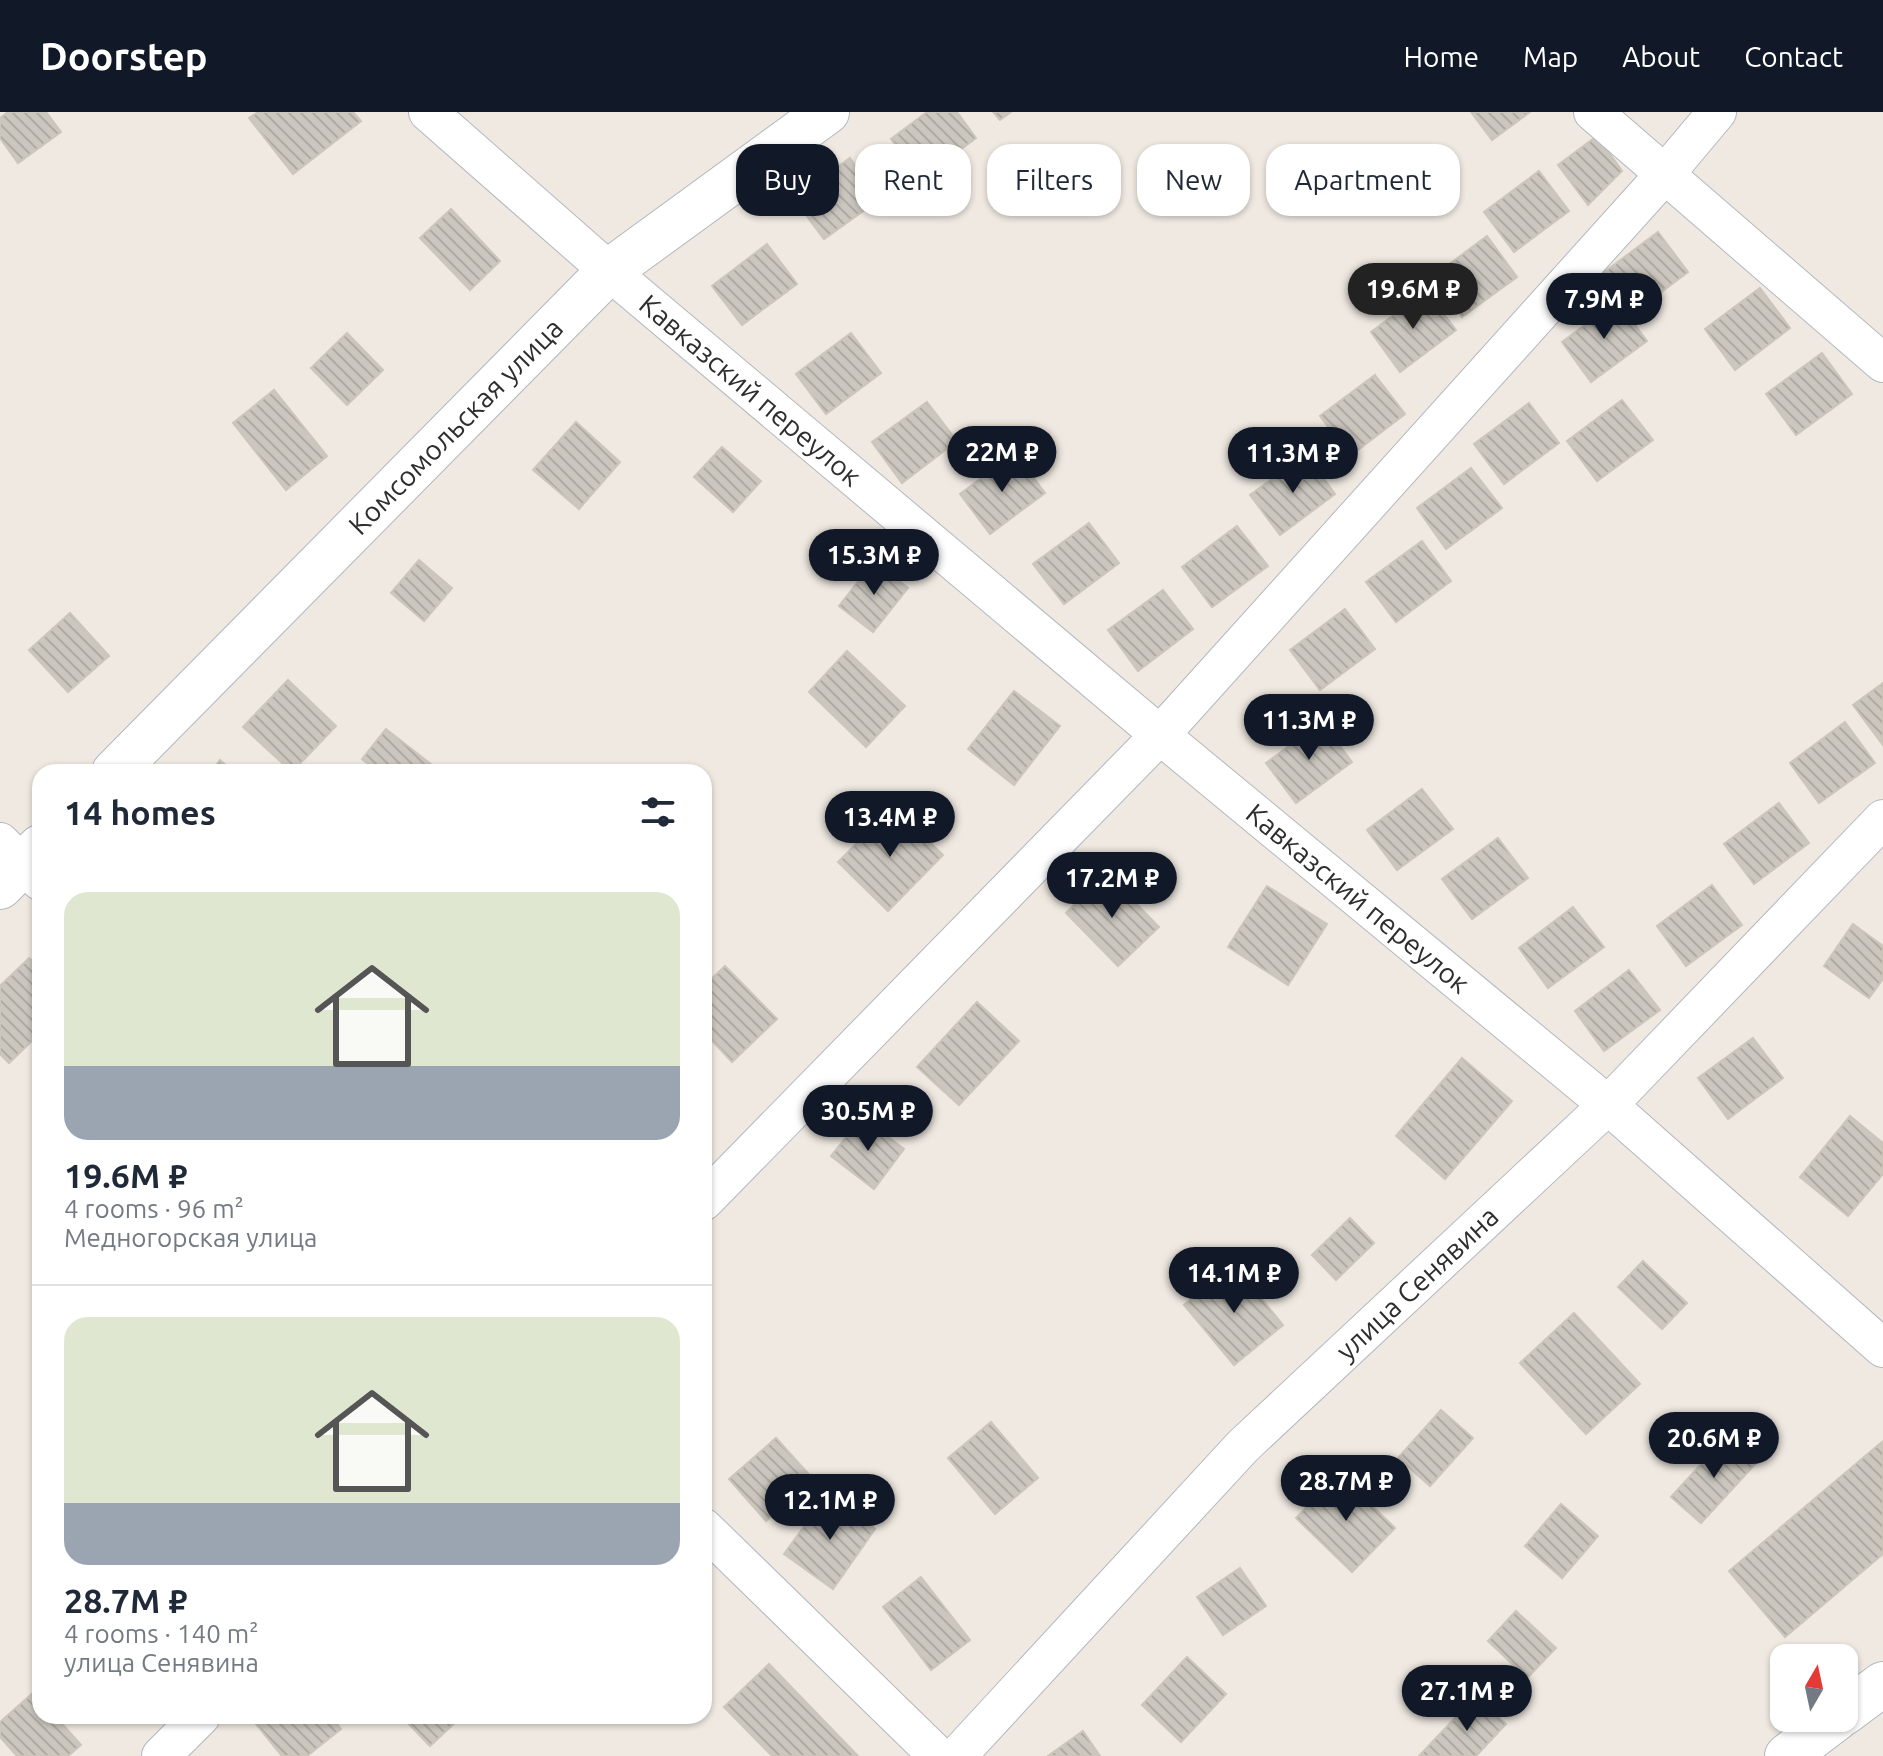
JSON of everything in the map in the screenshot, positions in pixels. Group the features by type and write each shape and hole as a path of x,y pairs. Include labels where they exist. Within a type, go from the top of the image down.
{"main road":[{"name":"Комсомольская улица","path":"122,764 609,271 827,112"},
{"path":"1858,1703 1883,1684"},
{"path":"1787,1756 1819,1732"}],"street":[{"name":"Кавказский переулок","path":"428,112 609,271 1160,735 1608,1105 1883,1348"},
{"path":"1593,112 1883,363"},
{"path":"712,1193 1160,735 1665,174 1717,112"},
{"name":"улица Сенявина","path":"957,1756 1243,1446 1608,1105 1883,819"},
{"path":"712,1536 938,1756"},
{"path":"161,1756 193,1724"}],"building":[{"path":"8,112 46,112 61,132 18,163 0,138 0,118"},
{"path":"258,112 353,112 361,121 293,174 249,118"},
{"path":"927,112 957,112 976,138 968,144 895,144 891,139"},
{"path":"993,112 1011,112 1000,120"},
{"path":"1471,112 1530,112 1492,140"},
{"path":"1597,136 1622,171 1588,205 1558,165"},
{"path":"850,158 855,165 856,216 824,239 807,216 839,216 839,166"},
{"path":"1539,171 1569,211 1514,252 1484,212"},
{"path":"451,209 500,261 470,290 420,238"},
{"path":"1658,232 1688,272 1633,313 1603,273"},
{"path":"1487,236 1517,277 1462,317 1432,277"},
{"path":"767,244 797,284 742,325 712,286"},
{"path":"1760,288 1790,328 1735,370 1705,329"},
{"path":"1426,291 1456,330 1400,372 1371,332"},
{"path":"1617,301 1647,341 1591,382 1562,342"},
{"path":"347,333 383,370 347,405 311,368"},
{"path":"851,333 881,373 826,414 796,374"},
{"path":"1822,353 1852,394 1796,435 1766,394"},
{"path":"1375,375 1405,414 1350,456 1320,416"},
{"path":"274,390 327,456 286,490 233,423"},
{"path":"1622,400 1653,440 1597,481 1567,441"},
{"path":"927,402 957,441 902,483 872,442"},
{"path":"1529,403 1559,443 1504,484 1474,444"},
{"path":"576,422 620,462 579,509 533,470"},
{"path":"722,447 761,481 733,512 694,477"},
{"path":"1015,453 1045,493 990,534 960,494"},
{"path":"1306,454 1335,494 1280,535 1250,495"},
{"path":"1471,468 1502,508 1446,549 1417,508"},
{"path":"1089,523 1119,563 1064,604 1033,564"},
{"path":"1237,526 1268,566 1212,607 1182,567"},
{"path":"1422,541 1451,581 1396,622 1366,582"},
{"path":"419,560 452,588 424,621 391,593"},
{"path":"874,561 908,588 873,632 839,606"},
{"path":"1163,590 1193,629 1138,671 1108,630"},
{"path":"1345,609 1375,649 1320,690 1290,650"},
{"path":"70,613 109,656 68,692 29,650"},
{"path":"847,651 905,706 866,747 809,692"},
{"path":"288,680 336,726 300,764 283,764 243,727"},
{"path":"1883,683 1883,745 1853,705"},
{"path":"1014,691 1060,726 1014,785 968,749"},
{"path":"1322,722 1352,762 1296,803 1266,763"},
{"path":"1845,722 1875,763 1819,803 1790,763"},
{"path":"386,729 431,764 368,764 362,759"},
{"path":"1422,789 1453,829 1397,870 1367,830"},
{"path":"1779,803 1809,843 1754,884 1724,844"},
{"path":"893,807 943,855 888,911 838,862"},
{"path":"1498,838 1528,878 1472,919 1442,879"},
{"path":"1106,873 1159,927 1118,966 1066,913"},
{"path":"1712,885 1742,925 1686,966 1657,926"},
{"path":"1267,886 1327,924 1288,985 1228,947"},
{"path":"1573,907 1604,947 1548,988 1519,948"},
{"path":"1853,924 1883,946 1883,979 1869,998 1824,966"},
{"path":"29,958 32,961 32,1041 9,1063 0,1054 0,986"},
{"path":"725,966 777,1019 732,1062 712,1041 712,978"},
{"path":"1629,970 1660,1010 1604,1051 1575,1011"},
{"path":"977,1002 1019,1041 959,1105 917,1067"},
{"path":"1753,1038 1783,1078 1728,1119 1698,1078"},
{"path":"1462,1058 1512,1101 1445,1179 1396,1136"},
{"path":"1850,1116 1883,1143 1883,1174 1848,1216 1800,1177"},
{"path":"862,1117 904,1149 874,1189 831,1156"},
{"path":"1350,1218 1374,1243 1336,1280 1312,1255"},
{"path":"1643,1261 1687,1303 1662,1329 1618,1287"},
{"path":"1234,1265 1283,1325 1234,1365 1184,1305"},
{"path":"1574,1313 1640,1384 1586,1434 1520,1363"},
{"path":"1441,1410 1473,1438 1430,1486 1398,1458"},
{"path":"991,1422 1038,1478 995,1514 948,1458"},
{"path":"1727,1436 1757,1462 1701,1523 1671,1497"},
{"path":"776,1438 813,1479 766,1521 729,1479"},
{"path":"1883,1441 1883,1554 1785,1637 1729,1571"},
{"path":"1339,1474 1395,1528 1352,1572 1296,1518"},
{"path":"827,1495 875,1529 833,1589 784,1554"},
{"path":"1561,1504 1598,1536 1562,1578 1525,1546"},
{"path":"1240,1568 1266,1606 1223,1635 1197,1597"},
{"path":"921,1577 970,1640 931,1670 883,1607"},
{"path":"1516,1611 1556,1648 1527,1678 1488,1641"},
{"path":"1187,1657 1226,1694 1181,1742 1142,1705"},
{"path":"769,1664 858,1756 772,1756 724,1707"},
{"path":"32,1694 32,1724 62,1724 81,1745 68,1756 17,1756 0,1737 0,1722"},
{"path":"1475,1697 1506,1724 1476,1756 1419,1756"},
{"path":"256,1724 337,1724 341,1729 307,1756 282,1756"},
{"path":"409,1724 453,1724 430,1746"},
{"path":"1083,1731 1100,1756 1048,1756"}]}
